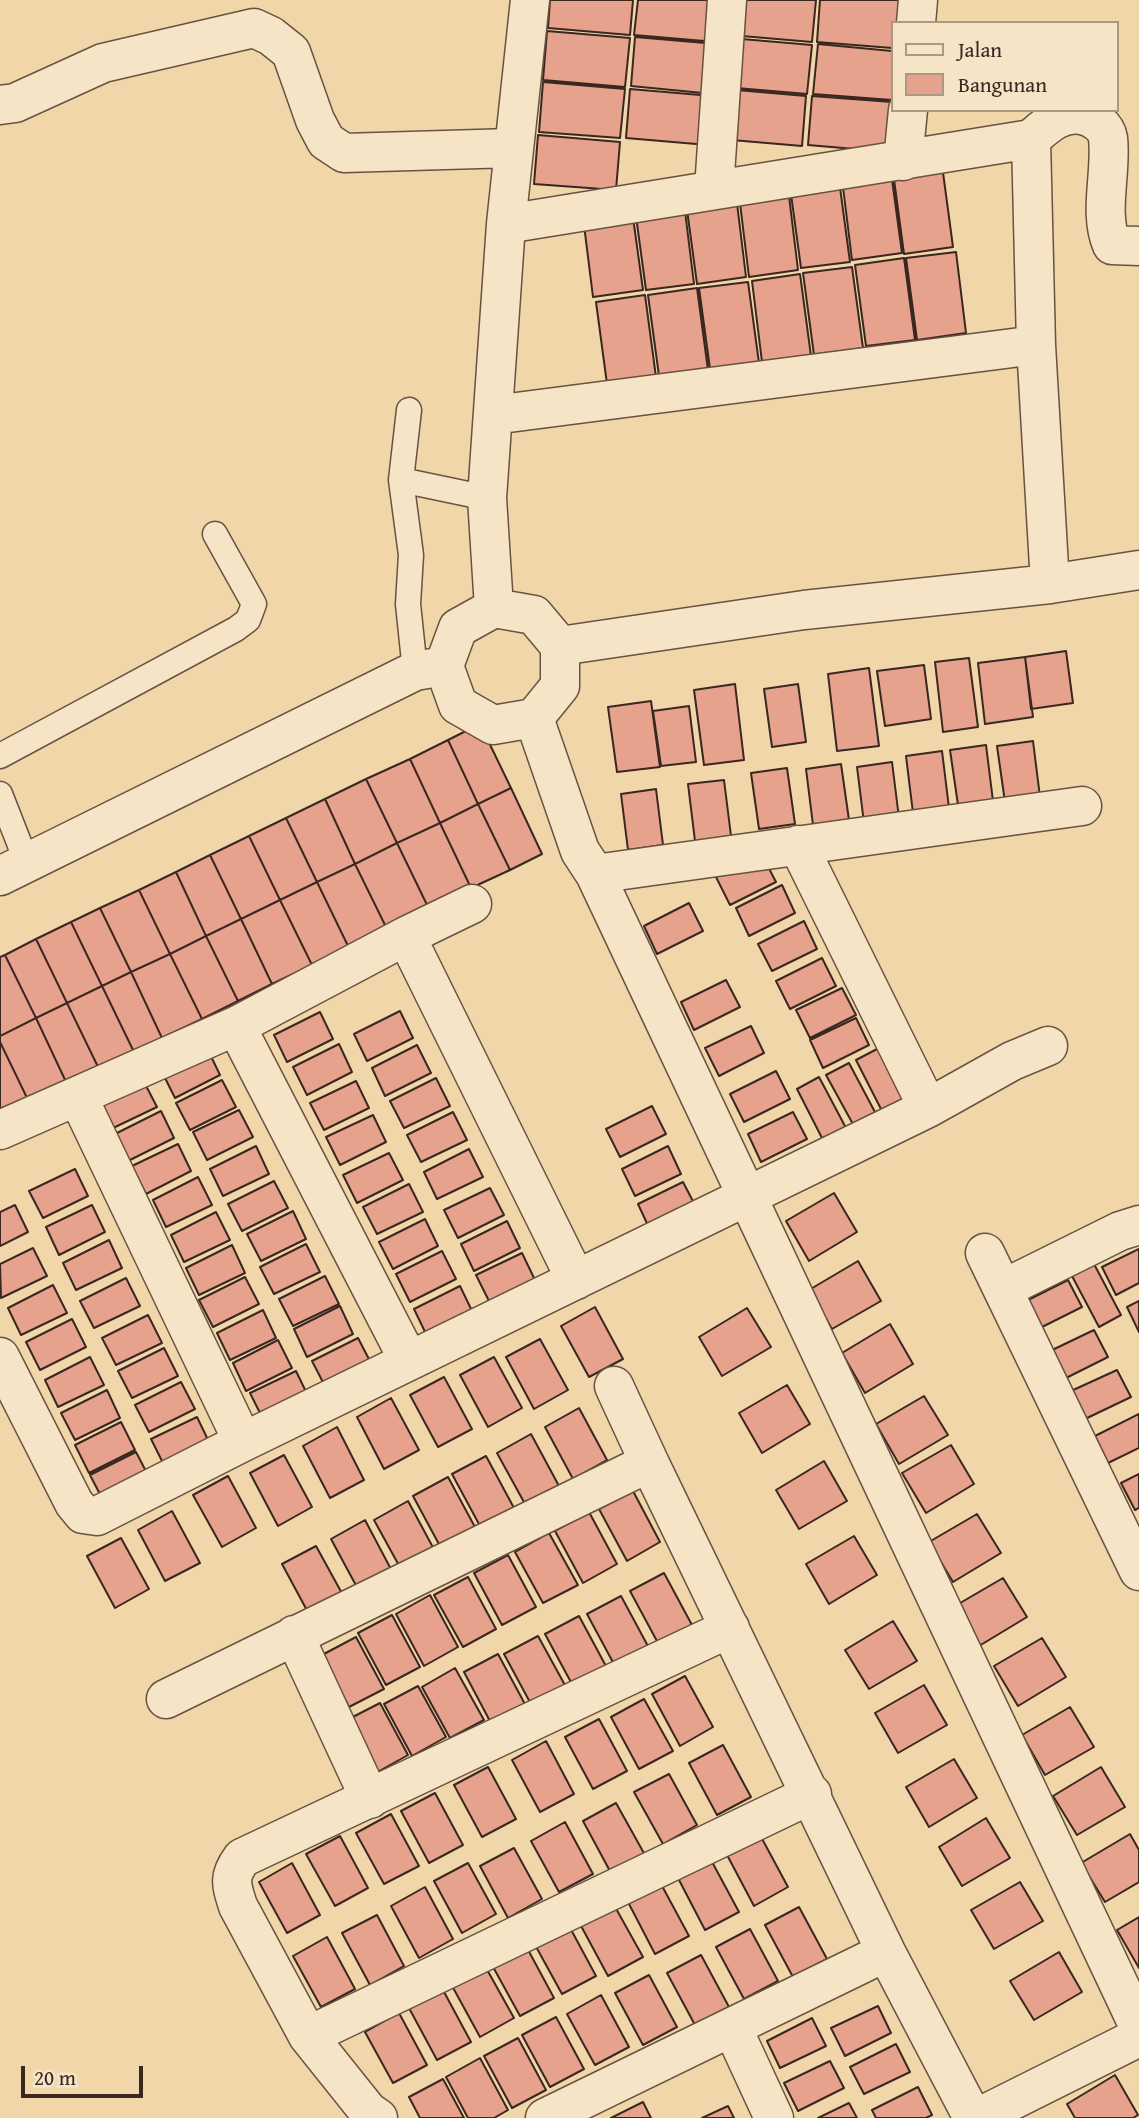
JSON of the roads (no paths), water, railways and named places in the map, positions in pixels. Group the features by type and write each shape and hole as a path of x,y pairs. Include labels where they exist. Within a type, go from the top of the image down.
{"street":[{"path":"494,608 487,498 512,148 530,0"},
{"path":"714,190 727,0"},
{"path":"916,21 918,0"},
{"path":"0,105 15,103 103,63 248,14 291,52 315,120 326,141 344,153 512,148"},
{"path":"903,161 908,112"},
{"path":"506,224 1031,139 1048,124 1069,113 1090,116 1108,136 1106,208 1112,246 1139,246"},
{"path":"1031,139 1036,345 1050,584"},
{"path":"494,415 1036,345"},
{"path":"560,646 804,610 1050,584 1139,570"},
{"path":"14,870 430,669 458,628 494,608 534,615 560,646 560,686 534,718 493,725 458,705 430,669"},
{"path":"534,718 580,851 595,874 1139,2028"},
{"path":"595,874 1082,806"},
{"path":"798,845 928,1108"},
{"path":"0,1130 236,1026 472,904"},
{"path":"406,936 576,1280"},
{"path":"236,1026 409,1362"},
{"path":"0,1357 74,1503 83,1514 97,1516 928,1108 1048,1046"},
{"path":"78,1097 243,1442"},
{"path":"1003,1289 1120,1231 1139,1226"},
{"path":"985,1253 1139,1571"},
{"path":"614,1386 886,1952 975,2118 1139,2036"},
{"path":"166,1699 294,1634 650,1464"},
{"path":"378,2118 368,2111 308,2036 239,1906 232,1888 232,1872 242,1858 730,1628"},
{"path":"294,1634 370,1799"},
{"path":"308,2036 811,1794"},
{"path":"564,2114 732,2027 886,1952"},
{"path":"732,2027 774,2118"}],"lane":[{"path":"409,410 401,480 411,555 408,604 430,669"},
{"path":"401,480 487,498"},
{"path":"0,756 236,629 248,620 254,604 215,534"},
{"path":"0,794 14,870"}]}
